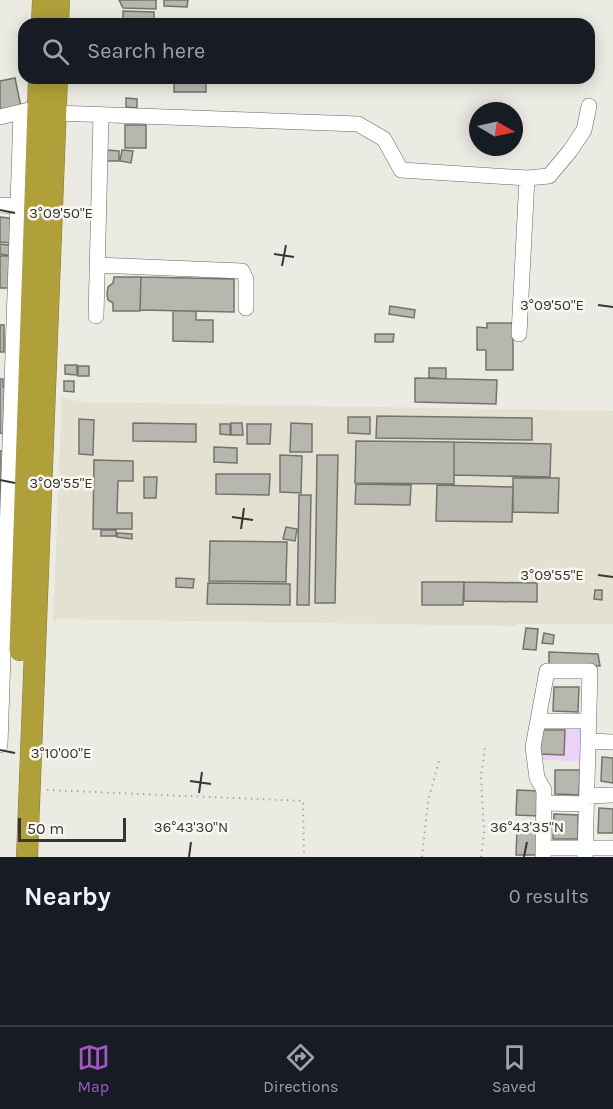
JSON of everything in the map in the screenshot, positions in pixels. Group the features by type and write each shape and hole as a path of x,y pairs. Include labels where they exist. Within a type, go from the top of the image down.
{"highway":[{"path":"42,18 43,0"},
{"path":"58,18 59,0"},
{"path":"13,857 39,84"},
{"path":"27,857 38,111 54,84"}],"street":[{"path":"0,117 38,111 358,124 384,139 400,170 527,178 549,176 584,130 589,106"},
{"path":"0,745 7,296 18,206 38,111"},
{"path":"96,316 101,115"},
{"path":"519,333 527,178"},
{"path":"0,205 18,206"},
{"path":"97,265 242,271 246,279 246,308"},
{"path":"7,296 32,284"},
{"path":"586,852 590,671 547,671 533,747 537,778 544,790 543,852 586,852 613,848"},
{"path":"538,721 589,721"},
{"path":"588,741 613,742"},
{"path":"544,803 587,800 613,795"}],"path":[{"path":"481,857 484,832 481,777 484,746"},
{"path":"422,857 428,801 439,761"},
{"path":"29,789 303,801 304,857"}],"shaded area":[{"path":"62,397 82,402 613,411 613,624 516,624 516,626 58,619 53,623"},
{"path":"540,728 582,729 581,761 538,760"}],"building":[{"path":"119,0 156,0 156,9 123,8"},
{"path":"164,0 188,0 187,7 164,6"},
{"path":"123,11 154,12 154,18 123,18"},
{"path":"15,78 21,107 0,111 0,81"},
{"path":"174,84 206,84 206,92 174,92"},
{"path":"126,98 137,99 137,108 126,107"},
{"path":"125,125 146,125 146,148 125,148"},
{"path":"106,150 119,151 119,161 106,161"},
{"path":"122,150 133,151 131,163 120,161"},
{"path":"0,217 16,219 13,243 0,242"},
{"path":"0,244 15,246 13,256 0,254"},
{"path":"0,256 10,256 10,288 0,288"},
{"path":"114,277 141,277 140,311 113,311 113,303 108,300 107,294"},
{"path":"141,277 234,279 234,312 140,310"},
{"path":"390,306 415,310 414,318 389,314"},
{"path":"173,311 196,311 196,320 213,320 213,342 173,341"},
{"path":"487,323 513,323 513,370 486,370 486,350 477,350 477,327 487,328"},
{"path":"0,325 4,325 4,352 0,352"},
{"path":"375,334 394,334 393,342 375,342"},
{"path":"65,365 77,365 77,375 65,374"},
{"path":"78,366 89,366 89,376 78,376"},
{"path":"429,368 446,368 446,379 429,378"},
{"path":"415,378 497,380 496,404 415,402"},
{"path":"0,379 3,379 3,387 6,387 5,434 0,433"},
{"path":"64,381 74,381 74,392 64,391"},
{"path":"377,416 532,418 532,440 376,438"},
{"path":"348,417 370,417 370,434 348,433"},
{"path":"79,419 94,420 93,455 79,454"},
{"path":"133,423 196,424 196,442 133,441"},
{"path":"231,423 242,423 243,435 231,435"},
{"path":"291,423 312,424 312,452 290,452"},
{"path":"220,424 230,424 230,435 220,434"},
{"path":"247,424 271,424 270,444 247,444"},
{"path":"356,441 454,442 454,484 355,483"},
{"path":"454,442 551,444 550,477 454,475"},
{"path":"214,447 237,448 237,463 214,462"},
{"path":"0,451 4,451 0,501"},
{"path":"280,455 302,456 301,493 280,492"},
{"path":"317,455 338,455 335,603 315,603"},
{"path":"94,460 133,461 133,481 118,481 117,513 132,513 132,529 93,529"},
{"path":"216,474 270,474 269,495 216,494"},
{"path":"144,477 157,477 156,498 144,498"},
{"path":"513,478 559,478 558,513 513,512"},
{"path":"356,484 411,485 410,505 355,504"},
{"path":"437,485 513,487 512,522 436,521"},
{"path":"299,495 311,495 309,605 297,605"},
{"path":"286,527 297,529 295,541 283,539"},
{"path":"101,530 116,530 116,536 101,536"},
{"path":"117,533 132,534 132,539 117,537"},
{"path":"210,541 287,542 286,582 209,581"},
{"path":"176,578 194,579 193,588 176,587"},
{"path":"422,582 464,582 463,605 422,605"},
{"path":"464,582 537,583 537,602 464,601"},
{"path":"208,583 290,584 290,605 207,604"},
{"path":"595,590 602,590 602,600 594,599"},
{"path":"526,628 538,629 536,650 523,649"},
{"path":"544,633 554,635 553,644 542,643"},
{"path":"549,652 598,654 600,666 549,664"},
{"path":"554,687 579,687 578,712 553,711"},
{"path":"540,730 565,730 564,755 540,754"},
{"path":"602,757 613,758 613,783 601,781"},
{"path":"555,770 580,770 579,795 555,794"},
{"path":"517,790 539,791 538,816 516,815"},
{"path":"599,808 613,809 613,833 598,833"},
{"path":"554,814 578,815 578,839 553,839"},
{"path":"517,830 539,831 538,855 516,855"}]}
